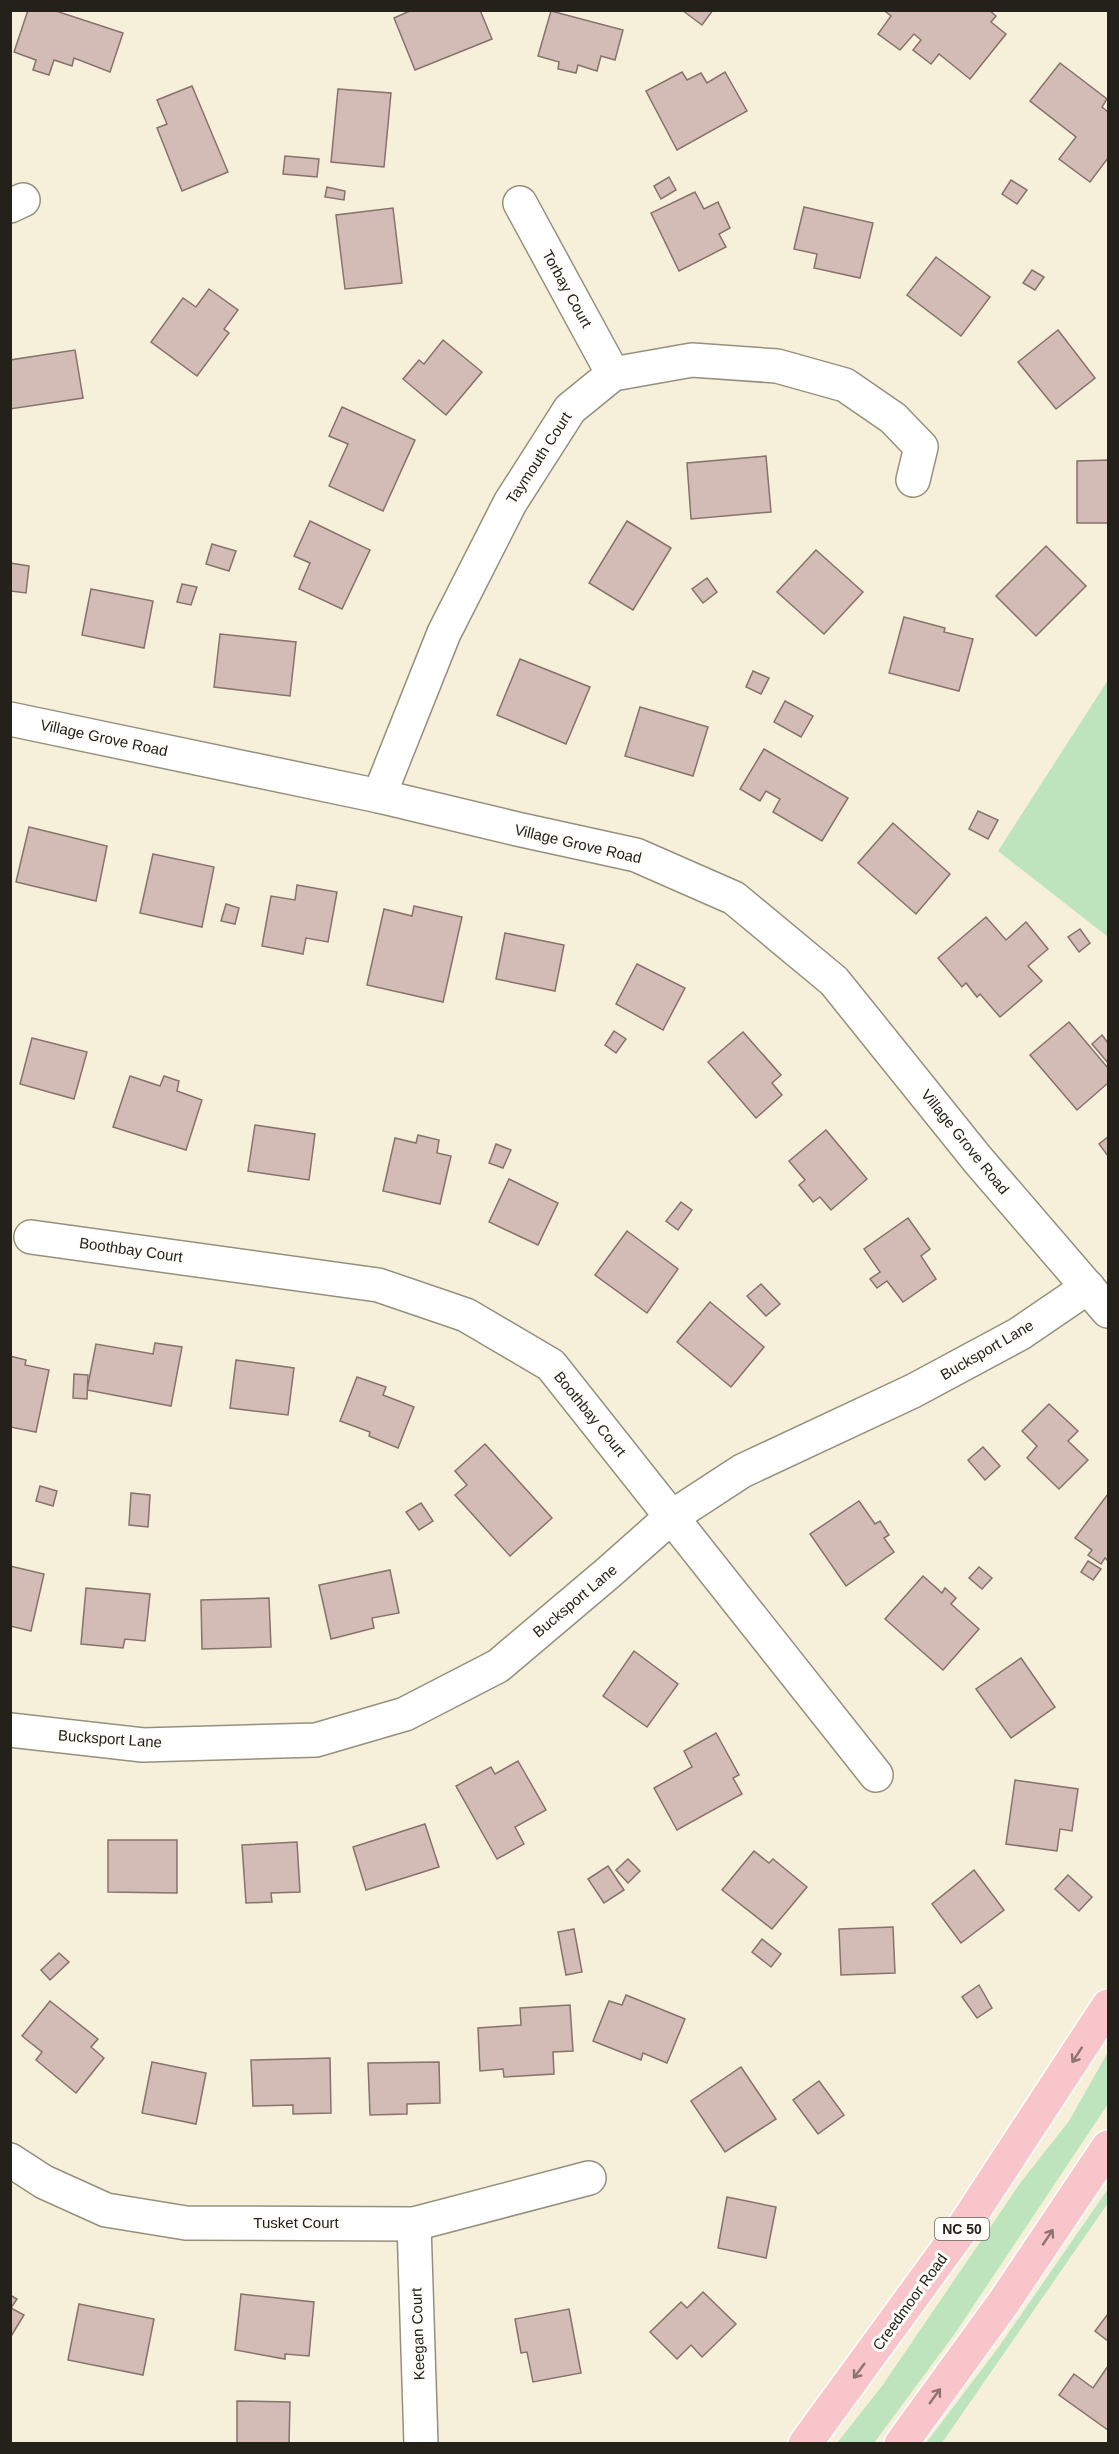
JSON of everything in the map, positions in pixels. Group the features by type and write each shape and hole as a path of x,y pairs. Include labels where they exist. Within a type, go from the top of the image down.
{"main road":[{"name":"Creedmoor Road","path":"804,2444 964,2226 1108,2006"},
{"path":"901,2444 1004,2302 1108,2147"}],"street":[{"name":"Torbay Court","path":"520,203 613,374"},
{"name":"Taymouth Court","path":"379,796 444,633 510,503 570,409 613,374 692,360 777,366 845,385 893,418 921,447 913,480"},
{"name":"Village Grove Road","path":"10,719 379,796 636,855 734,898 834,981 978,1160 1098,1299"},
{"name":"Boothbay Court","path":"32,1237 378,1285 466,1315 551,1365 876,1775"},
{"name":"Bucksport Lane","path":"10,1730 142,1745 316,1740 405,1714 498,1666 670,1518 742,1471 914,1391 1019,1334 1098,1299"},
{"name":"Tusket Court","path":"10,2160 44,2182 106,2210 186,2223 414,2224 589,2178"},
{"name":"Keegan Court","path":"414,2224 421,2444"}],"green space":[{"path":"1108,680 1108,937 998,851"},
{"path":"1108,2052 1108,2104 956,2332 874,2443 837,2443 882,2386 1021,2182 1069,2121"},
{"path":"1108,2189 1108,2203 944,2440 941,2443 926,2443 998,2348"}],"building":[{"path":"28,10 53,10 123,33 110,72 74,58 72,66 54,60 49,75 33,70 36,60 14,52"},
{"path":"412,10 480,10 492,39 415,70 394,18"},
{"path":"682,10 713,10 702,25"},
{"path":"887,10 989,10 996,16 991,22 1006,34 970,79 939,54 931,64 913,50 921,40 914,34 900,50 878,34 891,16 886,12"},
{"path":"551,11 623,30 615,60 601,56 597,71 578,65 576,73 558,69 559,62 538,56"},
{"path":"1060,63 1107,99 1102,107 1108,112 1108,158 1090,182 1059,159 1076,137 1030,101"},
{"path":"682,72 687,80 701,73 707,83 725,72 747,111 677,150 646,91"},
{"path":"192,86 228,172 182,191 157,128 167,124 157,100"},
{"path":"338,89 391,93 384,167 331,162"},
{"path":"285,156 319,159 317,177 283,174"},
{"path":"669,177 676,190 661,199 654,186"},
{"path":"1011,180 1027,190 1017,204 1002,194"},
{"path":"327,187 345,191 344,200 325,197"},
{"path":"695,192 704,209 718,202 730,228 719,234 726,247 679,271 651,213"},
{"path":"804,207 873,223 860,278 814,268 817,254 794,249"},
{"path":"393,208 402,283 345,289 336,215"},
{"path":"936,257 990,297 961,336 907,295"},
{"path":"1032,270 1044,277 1035,290 1023,283"},
{"path":"209,289 238,310 224,329 229,333 197,376 151,342 183,298 196,307"},
{"path":"1058,330 1095,378 1056,409 1018,362"},
{"path":"443,340 482,372 446,415 403,379 419,360 424,364"},
{"path":"75,350 83,398 10,409 10,360"},
{"path":"342,407 415,440 383,511 329,486 348,444 329,436"},
{"path":"766,456 771,512 691,519 687,463"},
{"path":"1108,460 1108,523 1077,523 1077,461"},
{"path":"310,521 370,550 342,609 299,589 310,563 294,556"},
{"path":"627,521 671,548 633,610 589,583"},
{"path":"212,544 236,551 229,571 206,564"},
{"path":"1046,546 1086,586 1036,636 996,596"},
{"path":"816,550 863,592 824,634 777,592"},
{"path":"10,563 29,566 26,593 11,591 10,597"},
{"path":"707,578 717,592 703,603 692,589"},
{"path":"182,584 197,587 191,605 177,602"},
{"path":"91,589 153,601 144,648 82,635"},
{"path":"904,617 945,628 944,632 973,639 959,691 889,673"},
{"path":"220,634 296,642 290,696 214,687"},
{"path":"520,659 590,687 566,744 497,715"},
{"path":"753,671 769,678 761,694 746,687"},
{"path":"785,701 813,716 801,737 774,722"},
{"path":"640,707 708,727 693,776 625,756"},
{"path":"764,749 848,798 822,841 773,812 780,799 766,791 760,801 740,789"},
{"path":"978,811 998,820 988,839 969,829"},
{"path":"893,823 950,874 916,914 858,863"},
{"path":"29,827 107,846 96,901 16,882"},
{"path":"153,854 214,867 202,927 140,913"},
{"path":"297,885 337,892 328,942 306,938 303,954 262,946 271,896 295,900"},
{"path":"226,904 239,908 235,924 221,921"},
{"path":"414,906 462,917 443,1002 367,985 384,909 412,916"},
{"path":"986,917 1006,940 1026,922 1048,949 1028,966 1042,981 1000,1017 980,994 977,997 966,983 962,987 938,958"},
{"path":"1080,929 1090,943 1079,952 1068,937"},
{"path":"505,933 564,945 555,991 496,979"},
{"path":"637,964 685,988 663,1030 616,1004"},
{"path":"1069,1022 1108,1068 1108,1083 1077,1110 1030,1055"},
{"path":"614,1031 626,1039 616,1053 605,1045"},
{"path":"743,1032 781,1075 772,1083 782,1095 756,1118 708,1062"},
{"path":"1102,1035 1108,1043 1108,1063 1092,1044"},
{"path":"32,1038 87,1052 74,1099 20,1084"},
{"path":"130,1076 160,1086 164,1076 179,1081 177,1091 202,1100 186,1150 113,1127"},
{"path":"255,1125 315,1134 309,1180 248,1171"},
{"path":"826,1130 867,1179 831,1210 820,1197 813,1202 799,1185 805,1180 789,1161"},
{"path":"418,1135 439,1140 437,1153 451,1156 440,1204 383,1191 395,1138 416,1143"},
{"path":"1108,1137 1108,1156 1099,1144"},
{"path":"496,1144 511,1150 503,1168 489,1163"},
{"path":"509,1179 558,1203 538,1245 489,1222"},
{"path":"681,1202 692,1210 678,1230 666,1221"},
{"path":"908,1218 930,1249 921,1256 936,1279 903,1302 887,1281 877,1288 870,1279 880,1272 864,1249"},
{"path":"627,1231 678,1269 647,1313 595,1275"},
{"path":"761,1284 780,1304 766,1316 747,1296"},
{"path":"710,1302 764,1347 731,1387 677,1342"},
{"path":"155,1343 182,1347 171,1406 87,1390 96,1344 153,1354"},
{"path":"10,1356 26,1360 25,1365 49,1370 36,1432 10,1427"},
{"path":"236,1360 294,1368 288,1415 230,1408"},
{"path":"74,1374 88,1375 87,1399 73,1398"},
{"path":"357,1377 386,1387 383,1395 414,1407 398,1448 369,1436 370,1432 340,1421"},
{"path":"1049,1404 1078,1431 1068,1441 1088,1460 1059,1489 1027,1458 1037,1446 1022,1431"},
{"path":"485,1444 552,1518 510,1556 455,1495 467,1485 455,1471"},
{"path":"983,1447 1000,1466 985,1480 968,1460"},
{"path":"40,1486 57,1491 53,1506 36,1501"},
{"path":"131,1493 150,1495 148,1527 129,1525"},
{"path":"1108,1494 1108,1561 1105,1558 1101,1564 1088,1555 1092,1550 1075,1538"},
{"path":"859,1501 875,1524 880,1521 889,1535 884,1538 894,1552 846,1586 810,1534"},
{"path":"421,1503 433,1521 419,1530 406,1512"},
{"path":"1088,1561 1101,1569 1093,1580 1081,1572"},
{"path":"10,1566 44,1574 31,1631 10,1626"},
{"path":"979,1567 992,1578 982,1589 969,1578"},
{"path":"390,1570 399,1613 372,1618 374,1628 331,1639 319,1585"},
{"path":"923,1576 942,1593 945,1588 956,1598 951,1604 979,1629 943,1670 885,1619"},
{"path":"86,1588 150,1594 145,1641 125,1639 123,1648 81,1644"},
{"path":"269,1598 271,1647 202,1649 201,1600"},
{"path":"634,1651 678,1684 647,1727 603,1696"},
{"path":"1021,1658 1055,1707 1011,1738 976,1689"},
{"path":"716,1733 739,1775 733,1778 742,1794 677,1830 654,1788 692,1767 684,1751"},
{"path":"518,1761 546,1810 515,1827 524,1844 497,1859 456,1786 491,1767 495,1774"},
{"path":"1015,1780 1078,1789 1072,1831 1060,1829 1057,1851 1006,1844"},
{"path":"425,1824 439,1867 366,1890 353,1847"},
{"path":"108,1840 177,1840 177,1893 108,1892"},
{"path":"297,1842 300,1892 271,1893 272,1902 246,1903 242,1845"},
{"path":"754,1851 769,1863 773,1859 807,1887 772,1929 722,1890"},
{"path":"628,1859 640,1871 628,1883 616,1870"},
{"path":"608,1866 624,1890 604,1903 588,1879"},
{"path":"974,1870 1004,1910 961,1943 932,1904"},
{"path":"1068,1875 1092,1897 1079,1911 1055,1889"},
{"path":"893,1927 895,1973 841,1975 839,1929"},
{"path":"574,1929 582,1972 566,1975 558,1932"},
{"path":"762,1939 781,1954 771,1967 752,1952"},
{"path":"59,1953 69,1962 50,1980 41,1970"},
{"path":"979,1985 992,2008 977,2018 962,1997"},
{"path":"626,1995 685,2019 667,2063 643,2053 641,2060 593,2041 609,2001 622,2005"},
{"path":"50,2001 98,2039 91,2047 104,2058 76,2093 36,2060 42,2052 22,2036"},
{"path":"570,2005 573,2051 553,2052 554,2074 504,2077 503,2069 480,2071 478,2028 521,2025 520,2008"},
{"path":"330,2058 331,2113 293,2114 293,2105 253,2106 251,2060"},
{"path":"152,2062 206,2073 196,2124 142,2113"},
{"path":"439,2062 440,2103 407,2104 407,2114 370,2115 368,2063"},
{"path":"741,2067 776,2119 725,2152 691,2101"},
{"path":"819,2081 844,2115 818,2134 793,2100"},
{"path":"727,2197 776,2207 766,2258 718,2248"},
{"path":"703,2292 736,2324 702,2357 691,2345 677,2359 650,2332 681,2302 687,2308"},
{"path":"241,2294 314,2302 309,2356 285,2354 285,2359 235,2350"},
{"path":"10,2295 17,2299 11,2308 24,2315 10,2338"},
{"path":"79,2304 154,2319 143,2375 68,2360"},
{"path":"569,2309 581,2373 533,2382 527,2352 521,2353 515,2319"},
{"path":"1108,2314 1108,2341 1095,2331"},
{"path":"1108,2366 1108,2430 1059,2395 1074,2374 1093,2388"},
{"path":"237,2401 290,2402 289,2444 237,2444"}]}
